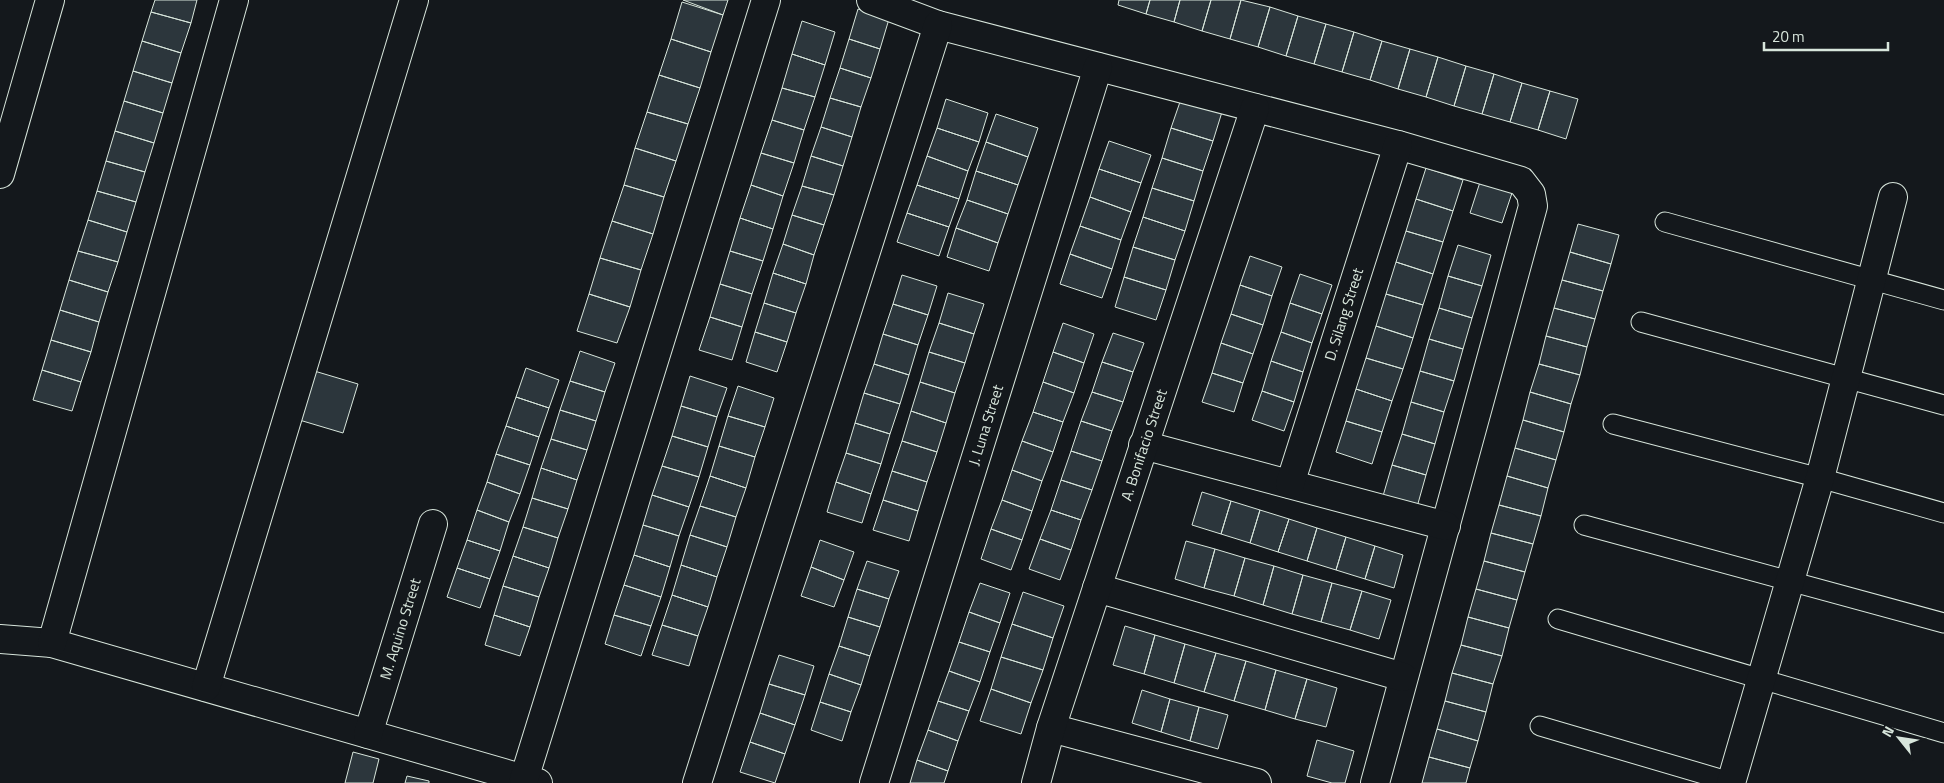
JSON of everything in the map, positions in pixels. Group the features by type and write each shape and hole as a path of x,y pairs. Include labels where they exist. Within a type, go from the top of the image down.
{"street":[{"path":"0,174 50,0"},
{"path":"52,643 234,0"},
{"path":"206,687 414,0"},
{"path":"0,638 52,643 531,781 766,0"},
{"path":"871,0 938,25 1398,145 1521,181 1531,194 1533,206 1375,783"},
{"path":"697,783 938,25"},
{"name":"J. Luna Street","path":"874,783 1098,67"},
{"name":"A. Bonifacio Street","path":"1036,783 1051,728 1255,108"},
{"name":"D. Silang Street","path":"1290,484 1398,145"},
{"path":"1732,783 1820,478 1893,197"},
{"path":"1143,445 1446,526"},
{"name":"M. Aquino Street","path":"368,734 433,524"},
{"path":"1097,588 1403,677"},
{"path":"1051,728 1257,783"}],"lane":[{"path":"1665,222 1944,300"},
{"path":"1641,322 1944,405"},
{"path":"1612,424 1820,478 1944,513"},
{"path":"1584,525 1944,623"},
{"path":"1558,619 1944,733"},
{"path":"1540,726 1732,783"}],"building":[{"path":"155,0 197,0 191,23 151,12"},
{"path":"683,0 728,0 723,15"},
{"path":"1119,0 1150,0 1146,14 1118,5"},
{"path":"1150,0 1180,0 1174,22 1146,14"},
{"path":"1180,0 1211,0 1202,31 1174,22"},
{"path":"1211,0 1241,0 1230,39 1202,31"},
{"path":"1241,0 1270,7 1258,47 1230,39"},
{"path":"682,2 723,15 711,52 671,39"},
{"path":"1270,7 1298,16 1286,56 1258,47"},
{"path":"858,9 889,19 880,49 849,39"},
{"path":"151,12 191,23 181,53 142,41"},
{"path":"1298,16 1326,24 1314,64 1286,56"},
{"path":"802,21 835,32 825,65 792,54"},
{"path":"1326,24 1354,32 1342,72 1314,64"},
{"path":"1354,32 1382,41 1370,80 1342,72"},
{"path":"671,39 711,52 700,88 659,75"},
{"path":"849,39 880,49 871,78 840,68"},
{"path":"142,41 181,53 172,83 133,71"},
{"path":"1382,41 1410,49 1398,89 1370,80"},
{"path":"1410,49 1438,57 1426,97 1398,89"},
{"path":"792,54 825,65 815,97 782,88"},
{"path":"1438,57 1466,66 1454,106 1426,97"},
{"path":"1466,66 1494,74 1482,114 1454,106"},
{"path":"840,68 871,78 861,107 830,98"},
{"path":"133,71 172,83 163,113 124,101"},
{"path":"1494,74 1522,83 1510,122 1482,114"},
{"path":"659,75 700,88 688,124 647,112"},
{"path":"1522,83 1550,91 1538,130 1510,122"},
{"path":"782,88 815,97 804,130 772,120"},
{"path":"1550,91 1578,99 1566,139 1538,130"},
{"path":"830,98 861,107 852,137 821,127"},
{"path":"946,99 988,113 979,142 937,128"},
{"path":"1181,99 1222,112 1213,141 1171,128"},
{"path":"124,101 163,113 154,143 115,131"},
{"path":"647,112 688,124 676,161 635,148"},
{"path":"996,114 1038,128 1028,157 986,142"},
{"path":"772,120 804,130 794,163 761,153"},
{"path":"821,127 852,137 843,166 811,156"},
{"path":"937,128 979,142 968,171 927,156"},
{"path":"1171,128 1213,141 1203,171 1162,158"},
{"path":"115,131 154,143 145,172 106,161"},
{"path":"1109,141 1151,155 1141,183 1099,169"},
{"path":"986,142 1028,157 1018,185 976,171"},
{"path":"635,148 676,161 664,197 624,185"},
{"path":"761,153 794,163 783,196 751,185"},
{"path":"811,156 843,166 834,195 802,186"},
{"path":"927,156 968,171 959,199 917,185"},
{"path":"1162,158 1203,171 1194,201 1152,188"},
{"path":"106,161 145,172 136,202 97,191"},
{"path":"1426,168 1463,180 1453,211 1416,199"},
{"path":"1099,169 1141,183 1131,212 1090,197"},
{"path":"976,171 1018,185 1008,214 967,200"},
{"path":"1481,179 1513,190 1502,223 1470,213"},
{"path":"624,185 664,197 653,234 612,221"},
{"path":"751,185 783,196 773,229 740,218"},
{"path":"917,185 959,199 949,227 907,213"},
{"path":"802,186 834,195 824,225 792,215"},
{"path":"1152,188 1194,201 1185,231 1143,217"},
{"path":"97,191 136,202 127,232 88,220"},
{"path":"1090,197 1131,212 1121,240 1080,226"},
{"path":"1416,199 1453,211 1443,242 1406,231"},
{"path":"967,200 1008,214 998,243 956,228"},
{"path":"907,213 949,227 939,256 897,242"},
{"path":"792,215 824,225 814,255 783,244"},
{"path":"1143,217 1185,231 1175,260 1133,247"},
{"path":"740,218 773,229 763,261 730,251"},
{"path":"88,220 127,232 118,262 78,251"},
{"path":"612,221 653,234 641,270 600,258"},
{"path":"1578,224 1619,235 1611,264 1570,252"},
{"path":"1080,226 1121,240 1112,269 1070,254"},
{"path":"956,228 998,243 989,271 947,257"},
{"path":"1406,231 1443,242 1433,274 1396,262"},
{"path":"783,244 814,255 806,284 773,273"},
{"path":"1458,245 1491,255 1482,286 1448,276"},
{"path":"1133,247 1175,260 1166,290 1124,277"},
{"path":"78,251 118,262 108,292 69,280"},
{"path":"730,251 763,261 752,294 720,284"},
{"path":"1570,252 1611,264 1603,291 1562,280"},
{"path":"1070,254 1112,269 1102,298 1060,284"},
{"path":"1250,256 1282,267 1272,296 1240,285"},
{"path":"600,258 641,270 630,307 589,294"},
{"path":"1396,262 1433,274 1423,305 1386,294"},
{"path":"773,273 806,284 796,313 764,303"},
{"path":"1300,274 1332,285 1322,314 1290,303"},
{"path":"902,275 937,286 928,315 893,304"},
{"path":"1448,276 1482,286 1472,318 1439,308"},
{"path":"1124,277 1166,290 1156,320 1115,307"},
{"path":"69,280 108,292 99,322 60,310"},
{"path":"1562,280 1603,291 1595,319 1554,308"},
{"path":"720,284 752,294 742,327 710,317"},
{"path":"1240,285 1272,296 1263,325 1231,314"},
{"path":"948,293 984,304 974,334 939,323"},
{"path":"589,294 630,307 617,343 577,331"},
{"path":"1386,294 1423,305 1413,338 1376,326"},
{"path":"764,303 796,313 787,342 755,332"},
{"path":"1290,303 1322,314 1312,343 1281,332"},
{"path":"893,304 928,315 918,345 883,334"},
{"path":"1439,308 1472,318 1463,349 1429,339"},
{"path":"1554,308 1595,319 1587,347 1546,336"},
{"path":"60,310 99,322 91,352 51,340"},
{"path":"1231,314 1263,325 1253,354 1221,343"},
{"path":"710,317 742,327 732,360 699,350"},
{"path":"939,323 974,334 965,363 929,352"},
{"path":"1063,323 1094,334 1084,363 1053,352"},
{"path":"1376,326 1413,338 1403,369 1366,358"},
{"path":"755,332 787,342 777,372 746,362"},
{"path":"1281,332 1312,343 1303,372 1271,361"},
{"path":"1113,333 1144,343 1133,372 1102,362"},
{"path":"883,334 918,345 909,375 874,364"},
{"path":"1546,336 1587,347 1580,375 1539,364"},
{"path":"1429,339 1463,349 1454,381 1420,371"},
{"path":"51,340 91,352 81,382 42,370"},
{"path":"1221,343 1253,354 1243,383 1212,373"},
{"path":"580,351 615,363 605,392 570,381"},
{"path":"929,352 965,363 955,393 920,382"},
{"path":"1053,352 1084,363 1074,393 1043,382"},
{"path":"1366,358 1403,369 1392,401 1356,389"},
{"path":"1271,361 1303,372 1294,402 1262,391"},
{"path":"1102,362 1133,372 1123,402 1092,392"},
{"path":"874,364 909,375 900,404 864,393"},
{"path":"1539,364 1580,375 1571,404 1530,392"},
{"path":"526,368 559,380 549,408 516,397"},
{"path":"42,370 81,382 72,411 33,400"},
{"path":"311,370 358,384 343,433 296,419"},
{"path":"1420,371 1454,381 1444,412 1411,402"},
{"path":"1212,373 1243,383 1234,412 1202,402"},
{"path":"690,376 727,388 717,417 681,406"},
{"path":"570,381 605,392 596,421 560,410"},
{"path":"920,382 955,393 946,423 911,411"},
{"path":"1043,382 1074,393 1063,422 1033,412"},
{"path":"738,386 774,398 765,427 728,416"},
{"path":"1356,389 1392,401 1382,432 1346,421"},
{"path":"1262,391 1294,402 1284,431 1252,420"},
{"path":"1092,392 1123,402 1112,431 1081,421"},
{"path":"1530,392 1571,404 1564,432 1523,420"},
{"path":"864,393 900,404 890,434 855,423"},
{"path":"516,397 549,408 539,437 506,426"},
{"path":"1411,402 1444,412 1435,444 1402,434"},
{"path":"681,406 717,417 708,447 672,436"},
{"path":"560,410 596,421 587,450 551,439"},
{"path":"911,411 946,423 937,452 902,441"},
{"path":"1033,412 1063,422 1053,452 1022,441"},
{"path":"728,416 765,427 755,457 719,446"},
{"path":"1523,420 1564,432 1556,460 1515,448"},
{"path":"1081,421 1112,431 1102,461 1071,451"},
{"path":"1346,421 1382,432 1372,464 1336,452"},
{"path":"855,423 890,434 881,464 846,453"},
{"path":"506,426 539,437 530,465 496,454"},
{"path":"1402,434 1435,444 1426,475 1392,465"},
{"path":"672,436 708,447 699,477 662,466"},
{"path":"551,439 587,450 577,480 541,468"},
{"path":"902,441 937,452 927,482 892,471"},
{"path":"1022,441 1053,452 1042,481 1012,470"},
{"path":"719,446 755,457 746,488 710,476"},
{"path":"1515,448 1556,460 1548,488 1507,476"},
{"path":"1071,451 1102,461 1092,490 1061,480"},
{"path":"846,453 881,464 871,494 836,482"},
{"path":"496,454 530,465 520,494 487,482"},
{"path":"1392,465 1426,475 1417,507 1383,496"},
{"path":"662,466 699,477 689,507 652,495"},
{"path":"541,468 577,480 568,509 532,498"},
{"path":"1012,470 1042,481 1032,511 1002,500"},
{"path":"892,471 927,482 918,511 883,500"},
{"path":"710,476 746,488 736,517 700,506"},
{"path":"1507,476 1548,488 1541,516 1499,505"},
{"path":"1061,480 1092,490 1081,520 1051,510"},
{"path":"487,482 520,494 509,522 477,510"},
{"path":"836,482 871,494 862,523 827,512"},
{"path":"1202,492 1231,501 1221,534 1192,525"},
{"path":"652,495 689,507 679,536 643,525"},
{"path":"532,498 568,509 558,538 523,527"},
{"path":"883,500 918,511 909,541 873,530"},
{"path":"1002,500 1032,511 1022,540 991,529"},
{"path":"1231,501 1260,510 1250,543 1221,534"},
{"path":"1499,505 1541,516 1533,544 1491,533"},
{"path":"700,506 736,517 727,547 690,535"},
{"path":"477,510 509,522 500,551 467,540"},
{"path":"1051,510 1081,520 1071,550 1040,539"},
{"path":"1260,510 1289,519 1278,552 1250,543"},
{"path":"1289,519 1317,528 1307,561 1278,552"},
{"path":"643,525 679,536 670,567 634,555"},
{"path":"523,527 558,538 549,568 513,556"},
{"path":"1317,528 1346,537 1336,570 1307,561"},
{"path":"991,529 1022,540 1011,570 981,559"},
{"path":"1491,533 1533,544 1525,572 1484,561"},
{"path":"690,535 727,547 717,577 681,565"},
{"path":"1346,537 1375,546 1365,579 1336,570"},
{"path":"1040,539 1071,550 1060,580 1029,569"},
{"path":"467,540 500,551 490,579 457,568"},
{"path":"820,540 854,552 844,580 811,567"},
{"path":"1186,541 1215,549 1204,588 1175,579"},
{"path":"1375,546 1403,555 1394,588 1365,579"},
{"path":"1215,549 1245,558 1234,596 1204,588"},
{"path":"634,555 670,567 661,597 624,585"},
{"path":"513,556 549,568 539,597 503,586"},
{"path":"1245,558 1274,566 1263,605 1234,596"},
{"path":"867,561 899,571 889,599 857,589"},
{"path":"1484,561 1525,572 1517,600 1476,589"},
{"path":"681,565 717,577 708,607 672,595"},
{"path":"1274,566 1303,575 1292,614 1263,605"},
{"path":"811,567 844,580 834,607 801,596"},
{"path":"457,568 490,579 480,608 447,597"},
{"path":"1303,575 1332,583 1321,622 1292,614"},
{"path":"980,583 1010,593 1000,623 969,612"},
{"path":"1332,583 1362,591 1350,630 1321,622"},
{"path":"624,585 661,597 651,626 614,615"},
{"path":"503,586 539,597 530,627 494,615"},
{"path":"857,589 889,599 880,627 848,617"},
{"path":"1476,589 1517,600 1509,628 1468,617"},
{"path":"1362,591 1391,600 1379,639 1350,630"},
{"path":"1023,592 1064,606 1053,638 1012,624"},
{"path":"672,595 708,607 698,636 662,625"},
{"path":"969,612 1000,623 990,652 959,642"},
{"path":"494,615 530,627 520,656 485,645"},
{"path":"614,615 651,626 641,656 605,644"},
{"path":"848,617 880,627 870,656 839,646"},
{"path":"1468,617 1509,628 1502,656 1461,645"},
{"path":"1012,624 1053,638 1043,670 1001,657"},
{"path":"662,625 698,636 689,666 652,655"},
{"path":"1125,626 1155,635 1144,674 1113,665"},
{"path":"1155,635 1185,644 1174,683 1144,674"},
{"path":"959,642 990,652 980,682 949,671"},
{"path":"1185,644 1216,653 1204,692 1174,683"},
{"path":"1461,645 1502,656 1493,684 1452,673"},
{"path":"839,646 870,656 861,685 829,674"},
{"path":"1216,653 1246,661 1234,701 1204,692"},
{"path":"779,655 814,666 805,695 769,684"},
{"path":"1001,657 1043,670 1031,703 991,689"},
{"path":"1246,661 1276,670 1265,710 1234,701"},
{"path":"1276,670 1307,679 1295,719 1265,710"},
{"path":"949,671 980,682 969,711 938,701"},
{"path":"1452,673 1493,684 1486,712 1445,701"},
{"path":"829,674 861,685 851,712 820,702"},
{"path":"1307,679 1337,688 1326,727 1295,719"},
{"path":"769,684 805,695 795,725 760,713"},
{"path":"991,689 1031,703 1021,734 980,721"},
{"path":"1142,690 1170,699 1161,732 1132,723"},
{"path":"1170,699 1199,707 1190,741 1161,732"},
{"path":"938,701 969,711 958,741 928,730"},
{"path":"1445,701 1486,712 1478,741 1437,729"},
{"path":"820,702 851,712 842,741 811,730"},
{"path":"1199,707 1228,715 1218,749 1190,741"},
{"path":"760,713 795,725 785,754 750,742"},
{"path":"1437,729 1478,741 1470,768 1429,757"},
{"path":"928,730 958,741 948,771 917,760"},
{"path":"1317,740 1354,751 1345,783 1332,783 1307,776"},
{"path":"750,742 785,754 775,783 740,772"},
{"path":"353,752 379,759 373,783 345,783"},
{"path":"1429,757 1470,768 1466,783 1422,783"},
{"path":"917,760 948,771 944,783 910,783"},
{"path":"407,776 429,781 429,783 405,783"}]}
